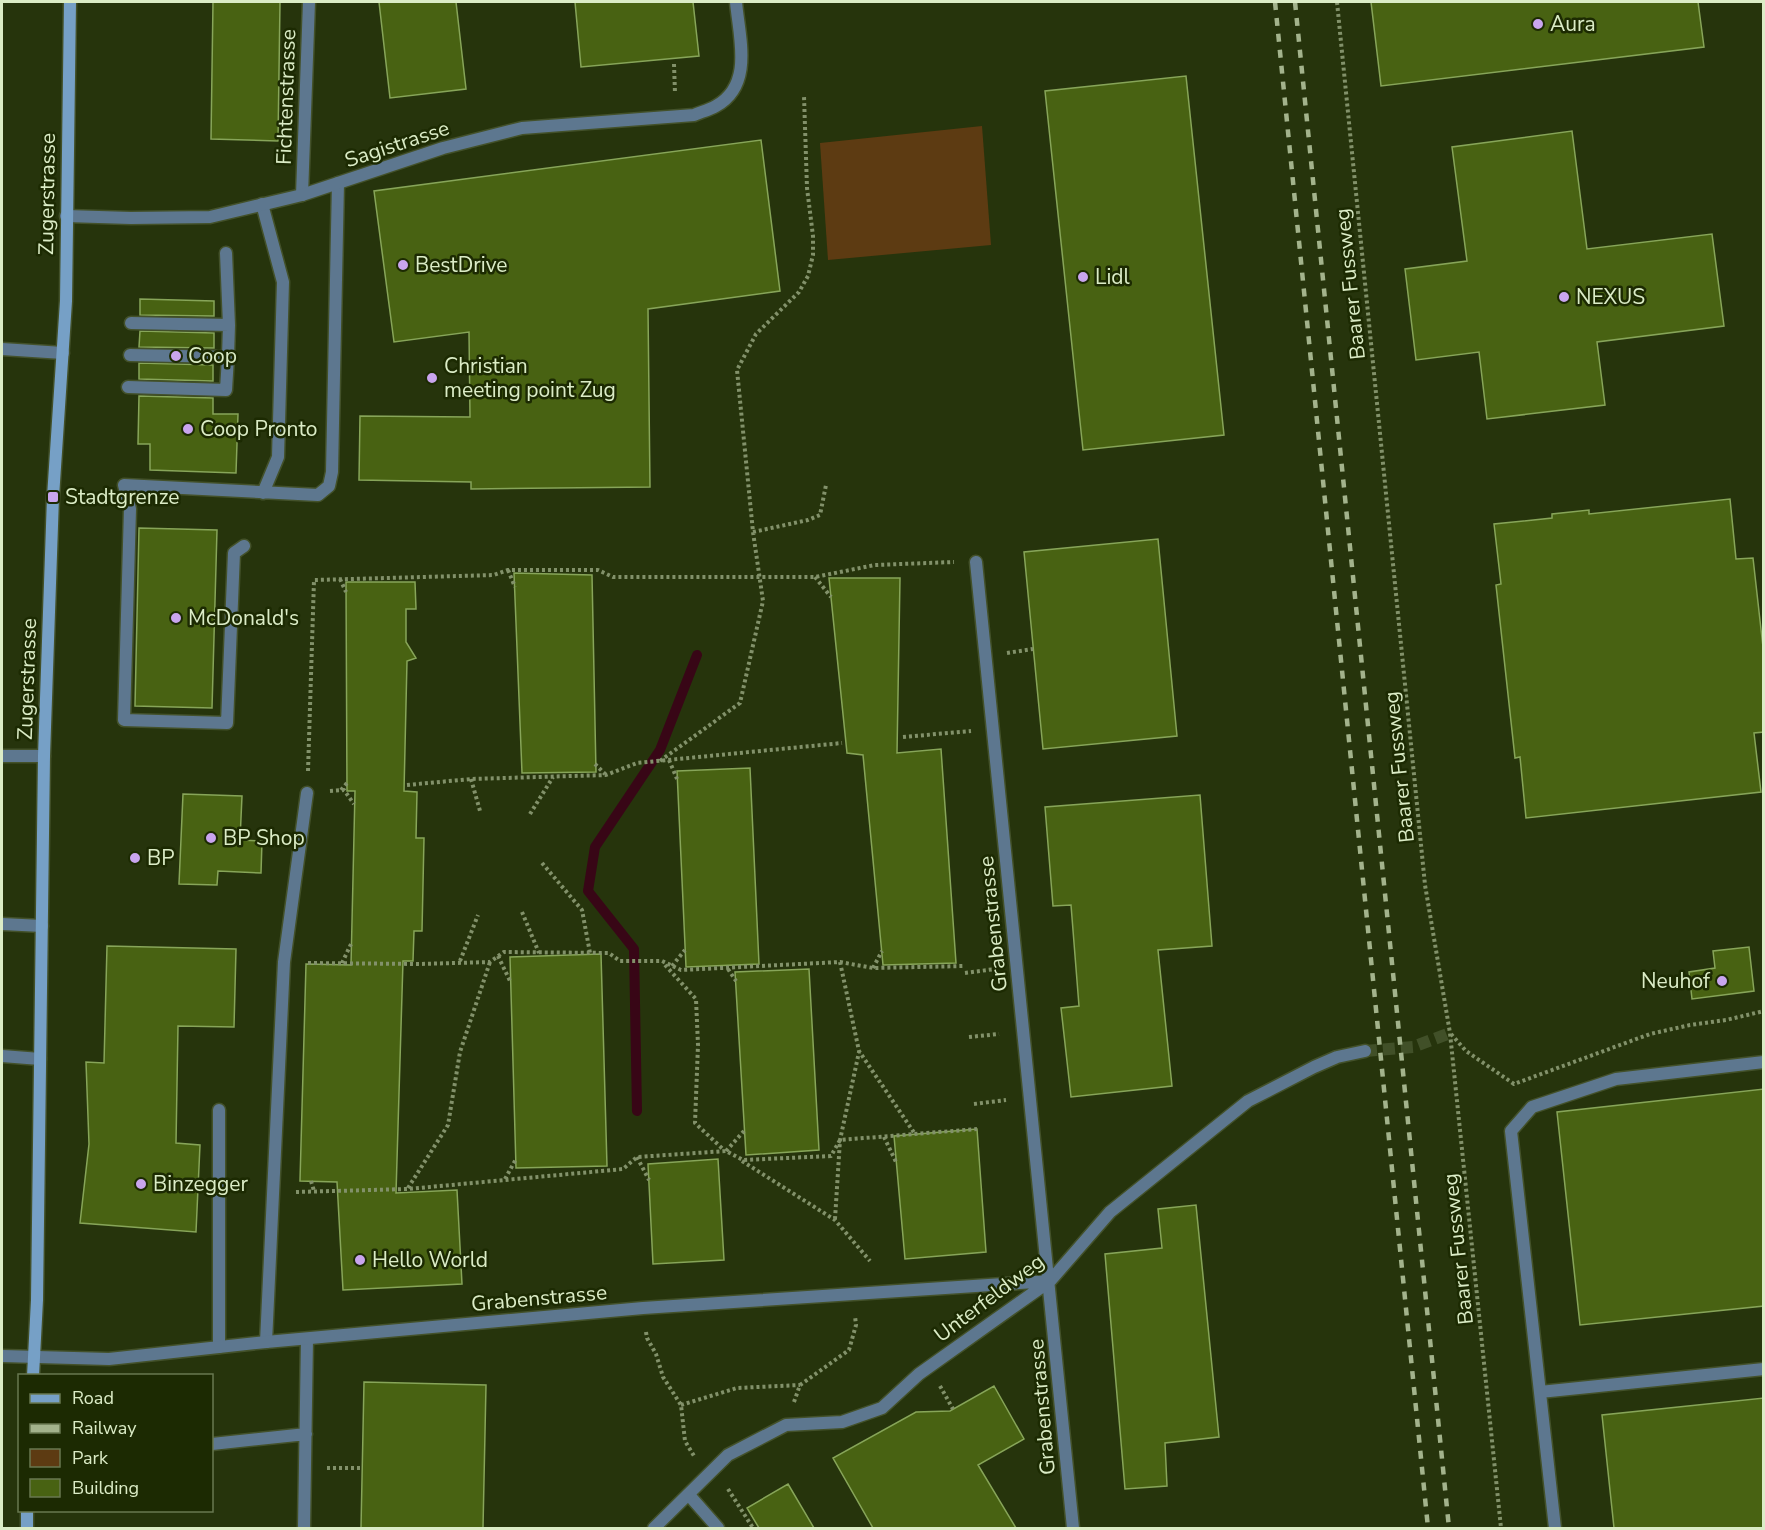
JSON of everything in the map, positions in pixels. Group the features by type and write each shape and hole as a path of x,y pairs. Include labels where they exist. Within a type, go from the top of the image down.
{"main road":[{"name":"Zugerstrasse","path":"33,1374 37,1300 44,756 53,497 66,300 70,2"},
{"path":"27,1512 27,1528"}],"street":[{"name":"Fichtenstrasse","path":"303,195 309,2"},
{"name":"Sagistrasse","path":"66,216 210,217 303,195 444,148 522,128 694,115 717,105 735,89 742,65 736,2"},
{"path":"244,546 234,554 226,723 124,720 130,509 124,485 318,495 329,486 332,472 338,183"},
{"path":"262,204 284,282 278,457 263,493"},
{"path":"128,387 226,390 229,326 226,254"},
{"path":"131,323 229,326"},
{"path":"2,349 63,353"},
{"path":"130,355 228,357"},
{"name":"Grabenstrasse","path":"976,562 1073,1528"},
{"path":"2,756 44,756"},
{"path":"266,1342 284,962 307,793"},
{"path":"2,924 42,926"},
{"name":"Unterfeldweg","path":"654,1528 728,1455 786,1425 842,1422 882,1408 919,1374 1050,1281 1110,1212 1248,1101 1337,1057 1365,1051"},
{"path":"2,1056 40,1059"},
{"path":"1555,1528 1511,1131 1532,1107 1616,1079 1764,1062"},
{"path":"219,1110 219,1347"},
{"name":"Grabenstrasse","path":"33,1358 109,1359 266,1342 643,1308 1050,1281"},
{"path":"304,1528 307,1339"},
{"path":"2,1356 33,1358"},
{"path":"1540,1392 1764,1369"},
{"path":"213,1444 306,1434"},
{"path":"689,1495 718,1528"}],"path":[{"name":"Baarer Fussweg","path":"1337,2 1425,885 1450,1033 1501,1528"},
{"path":"674,64 676,116"},
{"path":"659,761 740,703 763,601 753,532 737,370 756,334 800,292 808,276 813,255 811,211 807,188 804,96"},
{"path":"753,532 808,520 820,515 826,485"},
{"path":"307,793 314,580 494,575 508,570 598,570 613,578 815,577 875,565 976,562"},
{"path":"508,570 515,586"},
{"path":"815,577 831,597"},
{"path":"340,579 346,592"},
{"path":"903,737 993,729"},
{"path":"407,785 471,779 606,775 637,763 842,743"},
{"path":"669,760 677,779"},
{"path":"595,764 606,775"},
{"path":"531,814 553,777"},
{"path":"471,779 480,811"},
{"path":"347,783 343,790 354,804"},
{"path":"542,863 582,910 590,953"},
{"path":"522,912 539,953"},
{"path":"460,962 478,915"},
{"path":"342,963 352,942"},
{"path":"672,966 685,950"},
{"path":"873,968 882,951"},
{"path":"284,962 419,964 490,962 504,952 609,953 620,961 662,961 681,970 840,962 873,968 965,966"},
{"path":"498,957 511,983"},
{"path":"662,961 696,999 698,1045 695,1123 726,1151 835,1220 870,1261"},
{"path":"408,1189 448,1125 460,1052 490,962"},
{"path":"840,962 859,1051 915,1134"},
{"path":"727,968 736,981"},
{"path":"1450,1033 1466,1052 1514,1084 1650,1034 1690,1024 1726,1020 1764,1011"},
{"path":"969,1037 1023,1032"},
{"path":"835,1220 840,1140 859,1051"},
{"path":"974,1104 1030,1098"},
{"path":"840,1140 976,1129"},
{"path":"726,1151 744,1131"},
{"path":"884,1137 897,1164"},
{"path":"274,1192 388,1192 623,1169 637,1157 726,1151 743,1160 831,1156 840,1140"},
{"path":"637,1157 648,1180"},
{"path":"504,1180 516,1159"},
{"path":"311,1181 314,1191"},
{"path":"681,1406 737,1388 800,1385 849,1350 856,1325 855,1313"},
{"path":"646,1332 663,1377 681,1406 685,1441 706,1478"},
{"path":"786,1425 800,1385"},
{"path":"326,1468 363,1468"},
{"path":"724,1483 753,1528"}],"green space":[{"path":"982,126 991,245 828,260 820,143"}],"building":[{"path":"213,2 280,2 278,141 211,139"},
{"path":"379,2 456,2 466,89 390,98"},
{"path":"575,2 693,2 699,56 581,67"},
{"name":"Aura","path":"1371,2 1698,2 1704,47 1381,86"},
{"path":"1186,76 1224,435 1083,450 1045,91"},
{"name":"NEXUS","path":"1572,131 1587,249 1712,234 1724,326 1597,342 1605,405 1487,419 1479,352 1416,360 1405,269 1467,261 1452,147"},
{"path":"761,140 780,291 648,309 650,487 471,489 471,482 359,480 360,416 470,417 469,332 394,342 374,191"},
{"path":"140,299 214,301 214,316 140,315"},
{"path":"140,331 214,333 214,348 139,347"},
{"path":"139,363 213,365 213,381 139,379"},
{"name":"Coop Pronto","path":"139,396 213,398 213,414 238,414 236,473 150,470 150,444 138,444"},
{"path":"1730,499 1736,559 1753,558 1764,656 1764,732 1754,733 1761,792 1526,818 1520,757 1515,758 1496,585 1501,584 1494,524 1552,518 1552,514 1589,510 1589,514"},
{"name":"McDonald's","path":"139,528 217,530 212,708 135,706"},
{"path":"1158,539 1177,736 1043,749 1024,552"},
{"path":"514,573 592,575 596,772 522,773"},
{"path":"829,578 900,578 897,753 941,749 956,963 883,965 863,755 847,753"},
{"path":"346,582 415,582 416,609 406,609 406,642 416,658 407,661 404,791 417,792 416,838 424,838 422,931 414,931 413,961 403,961 396,1193 457,1190 462,1284 343,1290 337,1182 300,1181 306,964 351,965 355,791 347,791"},
{"path":"750,768 759,964 686,967 677,771"},
{"name":"BP Shop","path":"183,794 242,796 240,840 262,841 261,873 218,871 217,885 179,884"},
{"path":"1200,795 1212,946 1158,950 1172,1086 1071,1097 1061,1008 1079,1006 1071,905 1053,906 1045,807"},
{"path":"107,946 236,949 234,1027 178,1026 176,1143 200,1145 196,1232 80,1223 89,1144 86,1062 104,1063"},
{"name":"Neuhof","path":"1749,947 1754,991 1692,999 1689,972 1715,968 1713,951"},
{"path":"601,954 607,1166 516,1168 510,957"},
{"path":"809,969 819,1150 746,1155 735,972"},
{"path":"1764,1089 1764,1306 1580,1325 1557,1112"},
{"path":"977,1129 986,1252 905,1259 894,1136"},
{"path":"718,1159 724,1260 653,1264 648,1164"},
{"path":"1196,1205 1219,1437 1165,1443 1167,1486 1125,1489 1105,1254 1162,1248 1158,1209"},
{"path":"364,1382 486,1385 483,1528 361,1528"},
{"path":"994,1386 1024,1439 978,1465 1016,1528 873,1528 833,1458 916,1412 950,1411"},
{"path":"1764,1398 1764,1528 1614,1528 1602,1415"},
{"path":"788,1484 814,1528 759,1528 747,1508"}],"waterway":[{"path":"637,1111 634,949 588,891 595,847 660,750 697,655"}],"tunnel":[{"path":"1365,1051 1413,1047 1450,1033"}],"railway":[{"path":"1275,2 1428,1528"},
{"path":"1295,2 1449,1528"}],"place":[{"name":"Aura","path":"1538,24"},
{"name":"BestDrive","path":"403,265"},
{"name":"Lidl","path":"1083,277"},
{"name":"NEXUS","path":"1564,297"},
{"name":"Coop","path":"176,356"},
{"name":"Christian meeting point Zug","path":"432,378"},
{"name":"Coop Pronto","path":"188,429"},
{"name":"Stadtgrenze","path":"53,497"},
{"name":"McDonald's","path":"176,618"},
{"name":"BP Shop","path":"211,838"},
{"name":"BP","path":"135,858"},
{"name":"Neuhof","path":"1722,981"},
{"name":"Binzegger","path":"141,1184"},
{"name":"Hello World","path":"360,1260"}]}
